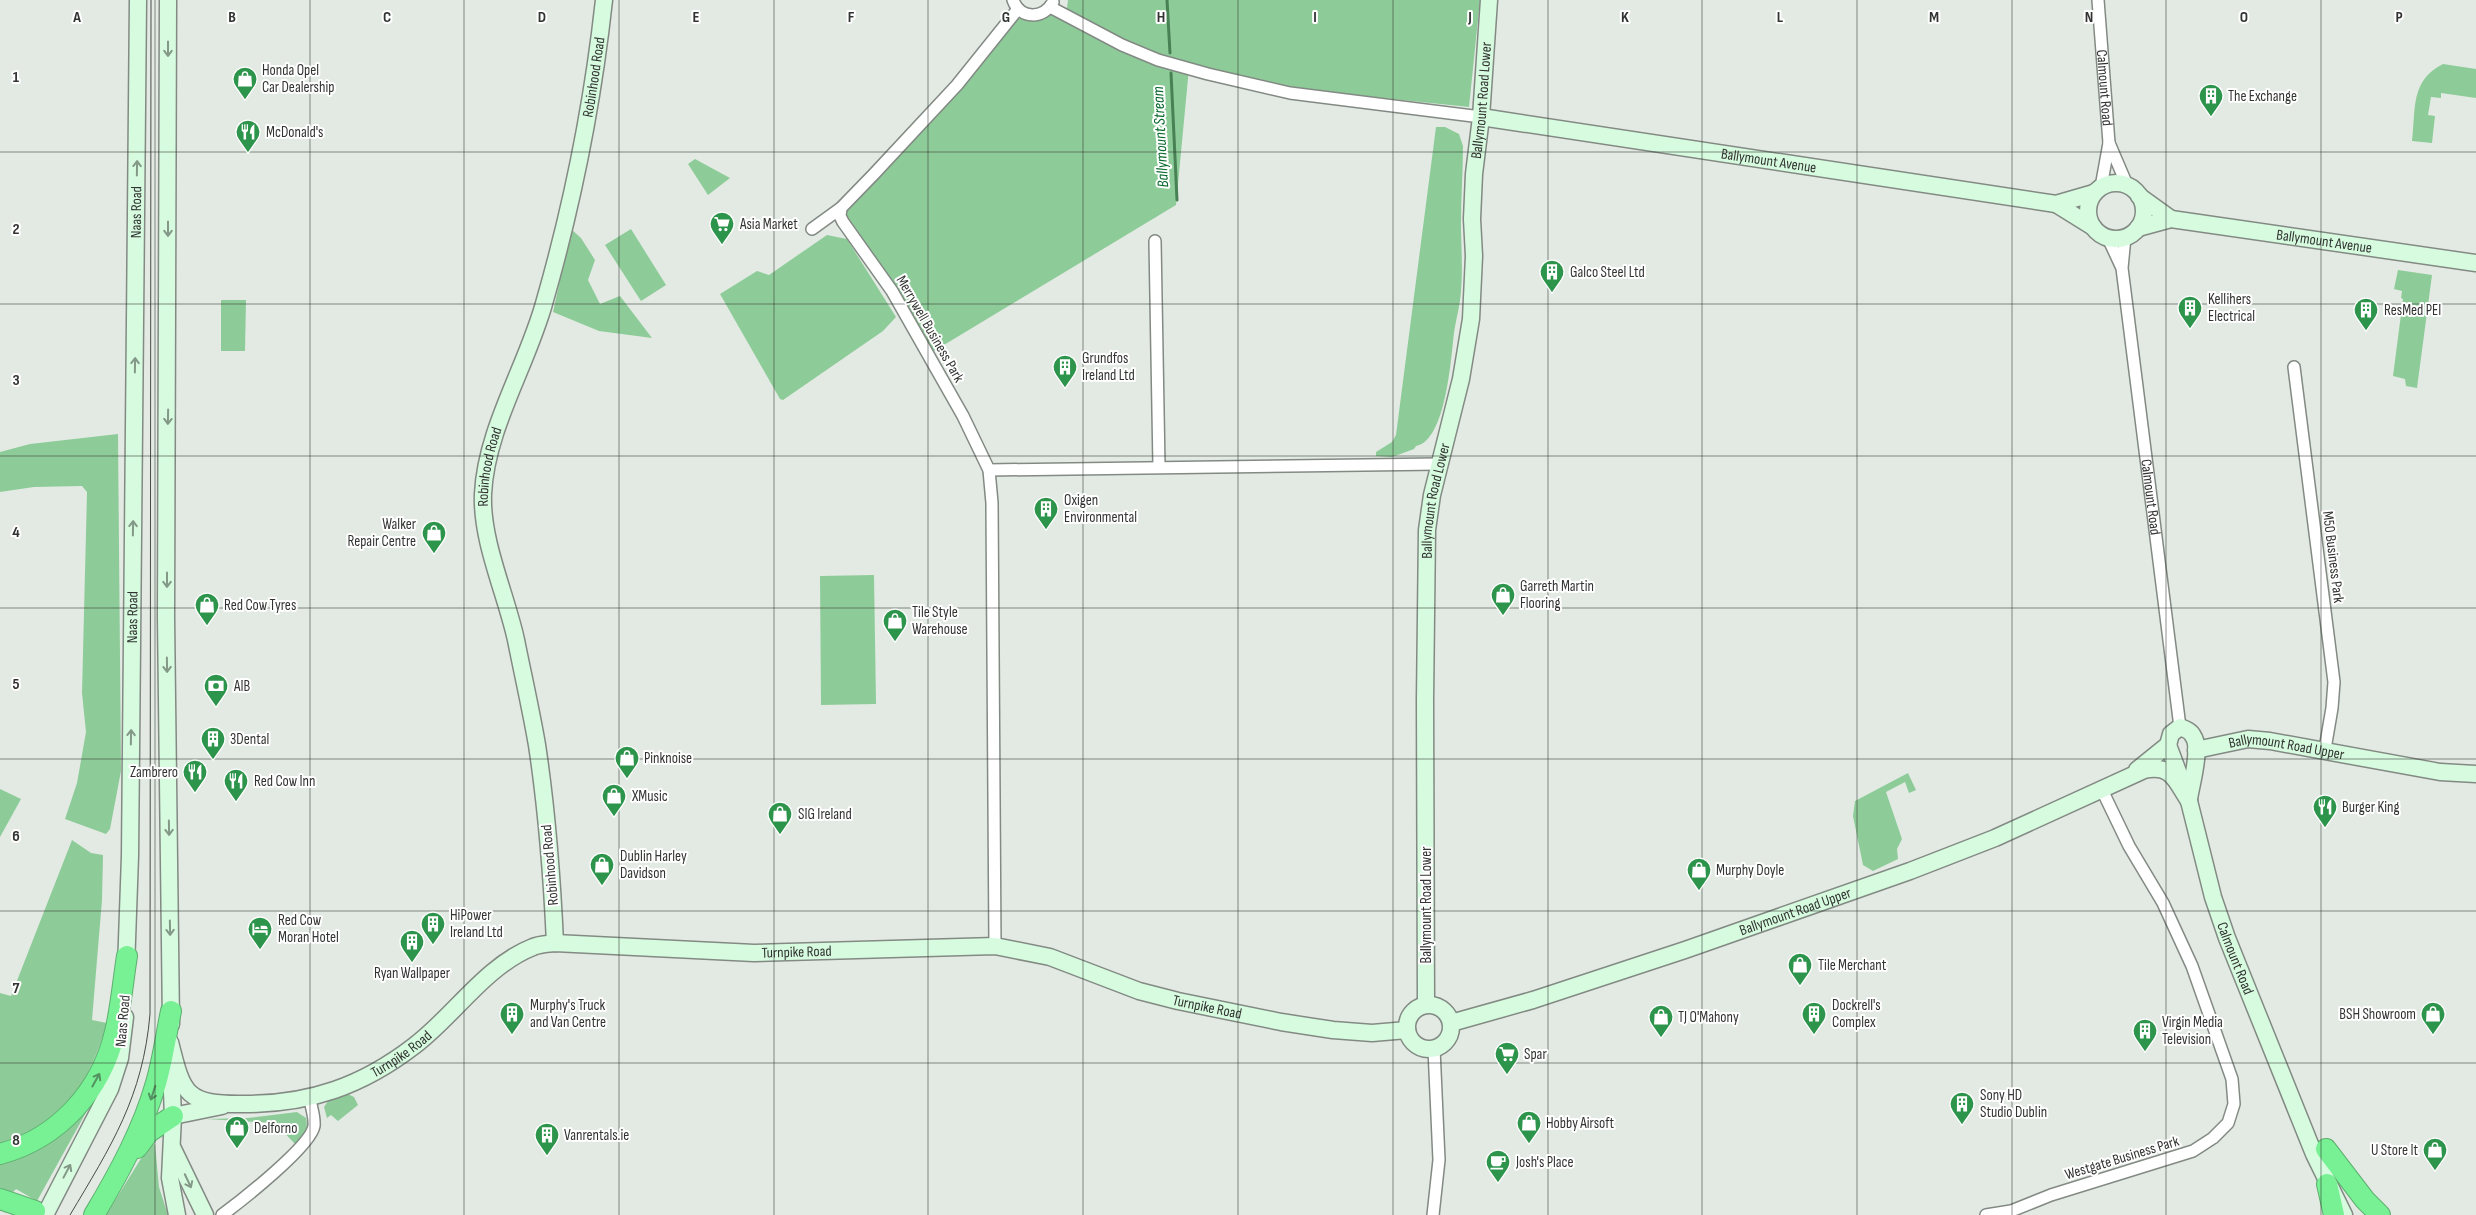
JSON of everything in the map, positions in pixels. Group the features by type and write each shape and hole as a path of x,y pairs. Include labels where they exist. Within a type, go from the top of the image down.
{"highway":[{"path":"0,1154 29,1144 52,1130 78,1107 94,1083 115,1033 127,956"},
{"path":"94,1215 123,1165 156,1084 171,1011"},
{"path":"123,1165 149,1132 173,1116"},
{"path":"2326,1149 2365,1200 2380,1215"},
{"path":"2327,1184 2334,1215"},
{"path":"0,1199 40,1213"}],"street":[{"name":"Naas Road","path":"40,1213 103,1105 116,1072 123,1041 130,846 138,0"},
{"name":"Naas Road","path":"168,0 166,617 170,1042 173,1116 170,1178 177,1215"},
{"name":"Robinhood Road","path":"555,944 551,869 537,745 515,636 487,532 483,494 489,455 526,358 545,301 593,92 604,0"},
{"name":"Ballymount Road Lower","path":"1426,1005 1427,530 1439,464 1461,379 1471,319 1474,256 1472,219 1474,174 1482,117 1489,0"},
{"name":"Calmount Road","path":"2098,0 2110,143 2126,185"},
{"path":"812,229 841,208 958,85 1016,4 1024,13 1038,15 1052,3 1122,45 1158,60 1208,74 1290,93 1482,117"},
{"name":"Ballymount Avenue","path":"1482,117 2056,204 2093,227"},
{"name":"Calmount Road","path":"2097,190 2110,143"},
{"path":"2109,184 2126,185 2140,196 2144,212 2131,233 2108,238 2093,227 2088,210 2097,190 2109,184"},
{"name":"Ballymount Avenue","path":"2056,204 2097,190"},
{"name":"Ballymount Avenue","path":"2140,196 2171,219"},
{"name":"Merrywell Business Park","path":"841,208 840,216 892,291 938,370 989,470"},
{"name":"Ballymount Avenue","path":"2131,233 2171,219 2476,263"},
{"name":"Calmount Road","path":"2122,268 2131,233"},
{"name":"Calmount Road","path":"2108,238 2122,268 2180,727"},
{"path":"1155,241 1159,467"},
{"name":"M50 Business Park","path":"2294,367 2334,682 2325,749"},
{"path":"995,946 992,504 989,470 1439,464"},
{"path":"2180,727 2192,734 2196,750"},
{"name":"Ballymount Road Upper","path":"1451,1024 1533,1000 1685,950 1918,869 1995,838 2102,790 2132,774 2168,745 2170,736 2180,727"},
{"name":"Ballymount Road Upper","path":"2196,750 2248,740 2325,749 2440,772 2476,774"},
{"name":"Calmount Road","path":"2168,745 2188,802 2213,897 2296,1110 2327,1184 2344,1215"},
{"name":"Calmount Road","path":"2188,802 2196,750"},
{"name":"Ballymount Road Upper","path":"2132,774 2162,768 2175,780 2188,802"},
{"name":"Westgate Business Park","path":"1986,1215 2011,1210 2051,1195 2193,1151 2213,1138 2228,1123 2234,1104 2232,1079 2192,966 2163,903 2115,820 2102,790"},
{"name":"Turnpike Road","path":"226,1105 263,1104 310,1098 357,1082 414,1046 514,956 535,946 555,944 754,953 995,946 1050,957 1139,991 1281,1022 1362,1032 1407,1030"},
{"path":"1426,1005 1437,1006 1444,1010 1451,1024 1448,1039 1434,1049 1420,1047 1409,1037 1407,1030 1409,1016 1419,1007 1426,1005"},
{"path":"170,1042 180,1081 189,1095 226,1105"},
{"path":"1433,1215 1439,1160 1434,1049"},
{"path":"225,1214 285,1162 309,1137 314,1126 310,1098"},
{"path":"173,1116 226,1105"},
{"name":"Calmount Road","path":"2296,1110 2326,1149 2365,1215"},
{"path":"201,1111 179,1127 172,1142 205,1215"}],"green space":[{"path":"1068,0 1480,0 1469,107 1296,89 1189,68 1176,205 929,354 841,208 1018,9 1063,14 1067,8"},
{"path":"2443,64 2476,69 2476,98 2441,93 2441,98 2431,97 2428,115 2435,116 2432,143 2412,141 2415,107 2420,87 2432,71"},
{"path":"1436,127 1445,127 1459,134 1463,146 1461,213 1462,283 1449,378 1440,415 1434,430 1426,441 1414,449 1392,457 1376,456 1376,452 1392,442 1396,435"},
{"path":"695,159 730,178 708,195 688,164"},
{"path":"571,229 581,238 595,260 588,280 600,304 620,296 652,338 599,331 553,312"},
{"path":"631,229 666,285 641,301 605,245"},
{"path":"827,235 847,239 896,317 883,331 783,400 780,399 720,294 757,271 769,275"},
{"path":"2398,270 2432,275 2417,388 2406,386 2405,379 2393,376 2403,299 2401,298 2402,291 2394,289"},
{"path":"221,300 246,300 245,351 221,351"},
{"path":"118,434 121,771 110,829 106,834 65,819 77,783 86,732 82,693 87,492 82,486 34,487 0,492 0,452 30,444"},
{"path":"874,575 876,704 821,705 820,576"},
{"path":"1908,773 1916,790 1909,793 1905,782 1886,792 1902,839 1897,849 1898,859 1873,871 1863,865 1853,816 1855,801"},
{"path":"0,789 21,799 0,837"},
{"path":"72,840 91,853 103,855 102,900 92,1020 107,1023 91,1065 71,1099 41,1125 22,1135 0,1143 0,993 11,996"},
{"path":"104,1080 37,1201 16,1189 13,1192 0,1188 0,1159"},
{"path":"348,1094 354,1097 358,1105 338,1121 331,1115 327,1118 324,1107 328,1101"},
{"path":"297,1112 306,1118 307,1126 303,1136 296,1145 275,1123 206,1119 248,1118"},
{"path":"155,1144 159,1187 168,1215 106,1215 145,1152 151,1145"}],"waterway":[{"name":"Ballymount Stream","path":"1167,0 1170,53"},
{"name":"Ballymount Stream","path":"1171,73 1177,200"}],"tram line":[{"path":"70,1215 123,1120 140,1071 150,1014 151,0"}],"place":[{"name":"Honda Opel Car Dealership","path":"245,100"},
{"name":"The Exchange","path":"2211,117"},
{"name":"McDonald's","path":"248,153"},
{"name":"Asia Market","path":"722,245"},
{"name":"Galco Steel Ltd","path":"1552,293"},
{"name":"Kellihers Electrical","path":"2190,329"},
{"name":"ResMed PEI","path":"2366,331"},
{"name":"Grundfos Ireland Ltd","path":"1065,388"},
{"name":"Oxigen Environmental","path":"1046,530"},
{"name":"Walker Repair Centre","path":"434,554"},
{"name":"Garreth Martin Flooring","path":"1503,616"},
{"name":"Red Cow Tyres","path":"207,626"},
{"name":"Tile Style Warehouse","path":"895,642"},
{"name":"AIB","path":"216,707"},
{"name":"3Dental","path":"213,760"},
{"name":"Pinknoise","path":"627,779"},
{"name":"Zambrero","path":"195,793"},
{"name":"Red Cow Inn","path":"236,802"},
{"name":"XMusic","path":"614,817"},
{"name":"Burger King","path":"2325,828"},
{"name":"SIG Ireland","path":"780,835"},
{"name":"Dublin Harley Davidson","path":"602,886"},
{"name":"Murphy Doyle","path":"1699,891"},
{"name":"HiPower Ireland Ltd","path":"433,945"},
{"name":"Red Cow Moran Hotel","path":"260,950"},
{"name":"Ryan Wallpaper","path":"412,963"},
{"name":"Tile Merchant","path":"1800,986"},
{"name":"Murphy's Truck and Van Centre","path":"512,1035"},
{"name":"Dockrell's Complex","path":"1814,1035"},
{"name":"BSH Showroom","path":"2433,1035"},
{"name":"TJ O'Mahony","path":"1661,1038"},
{"name":"Virgin Media Television","path":"2145,1052"},
{"name":"Spar","path":"1507,1075"},
{"name":"Sony HD Studio Dublin","path":"1962,1125"},
{"name":"Hobby Airsoft","path":"1529,1144"},
{"name":"Delforno","path":"237,1149"},
{"name":"Vanrentals.ie","path":"547,1156"},
{"name":"U Store It","path":"2435,1171"},
{"name":"Josh's Place","path":"1498,1183"}]}
